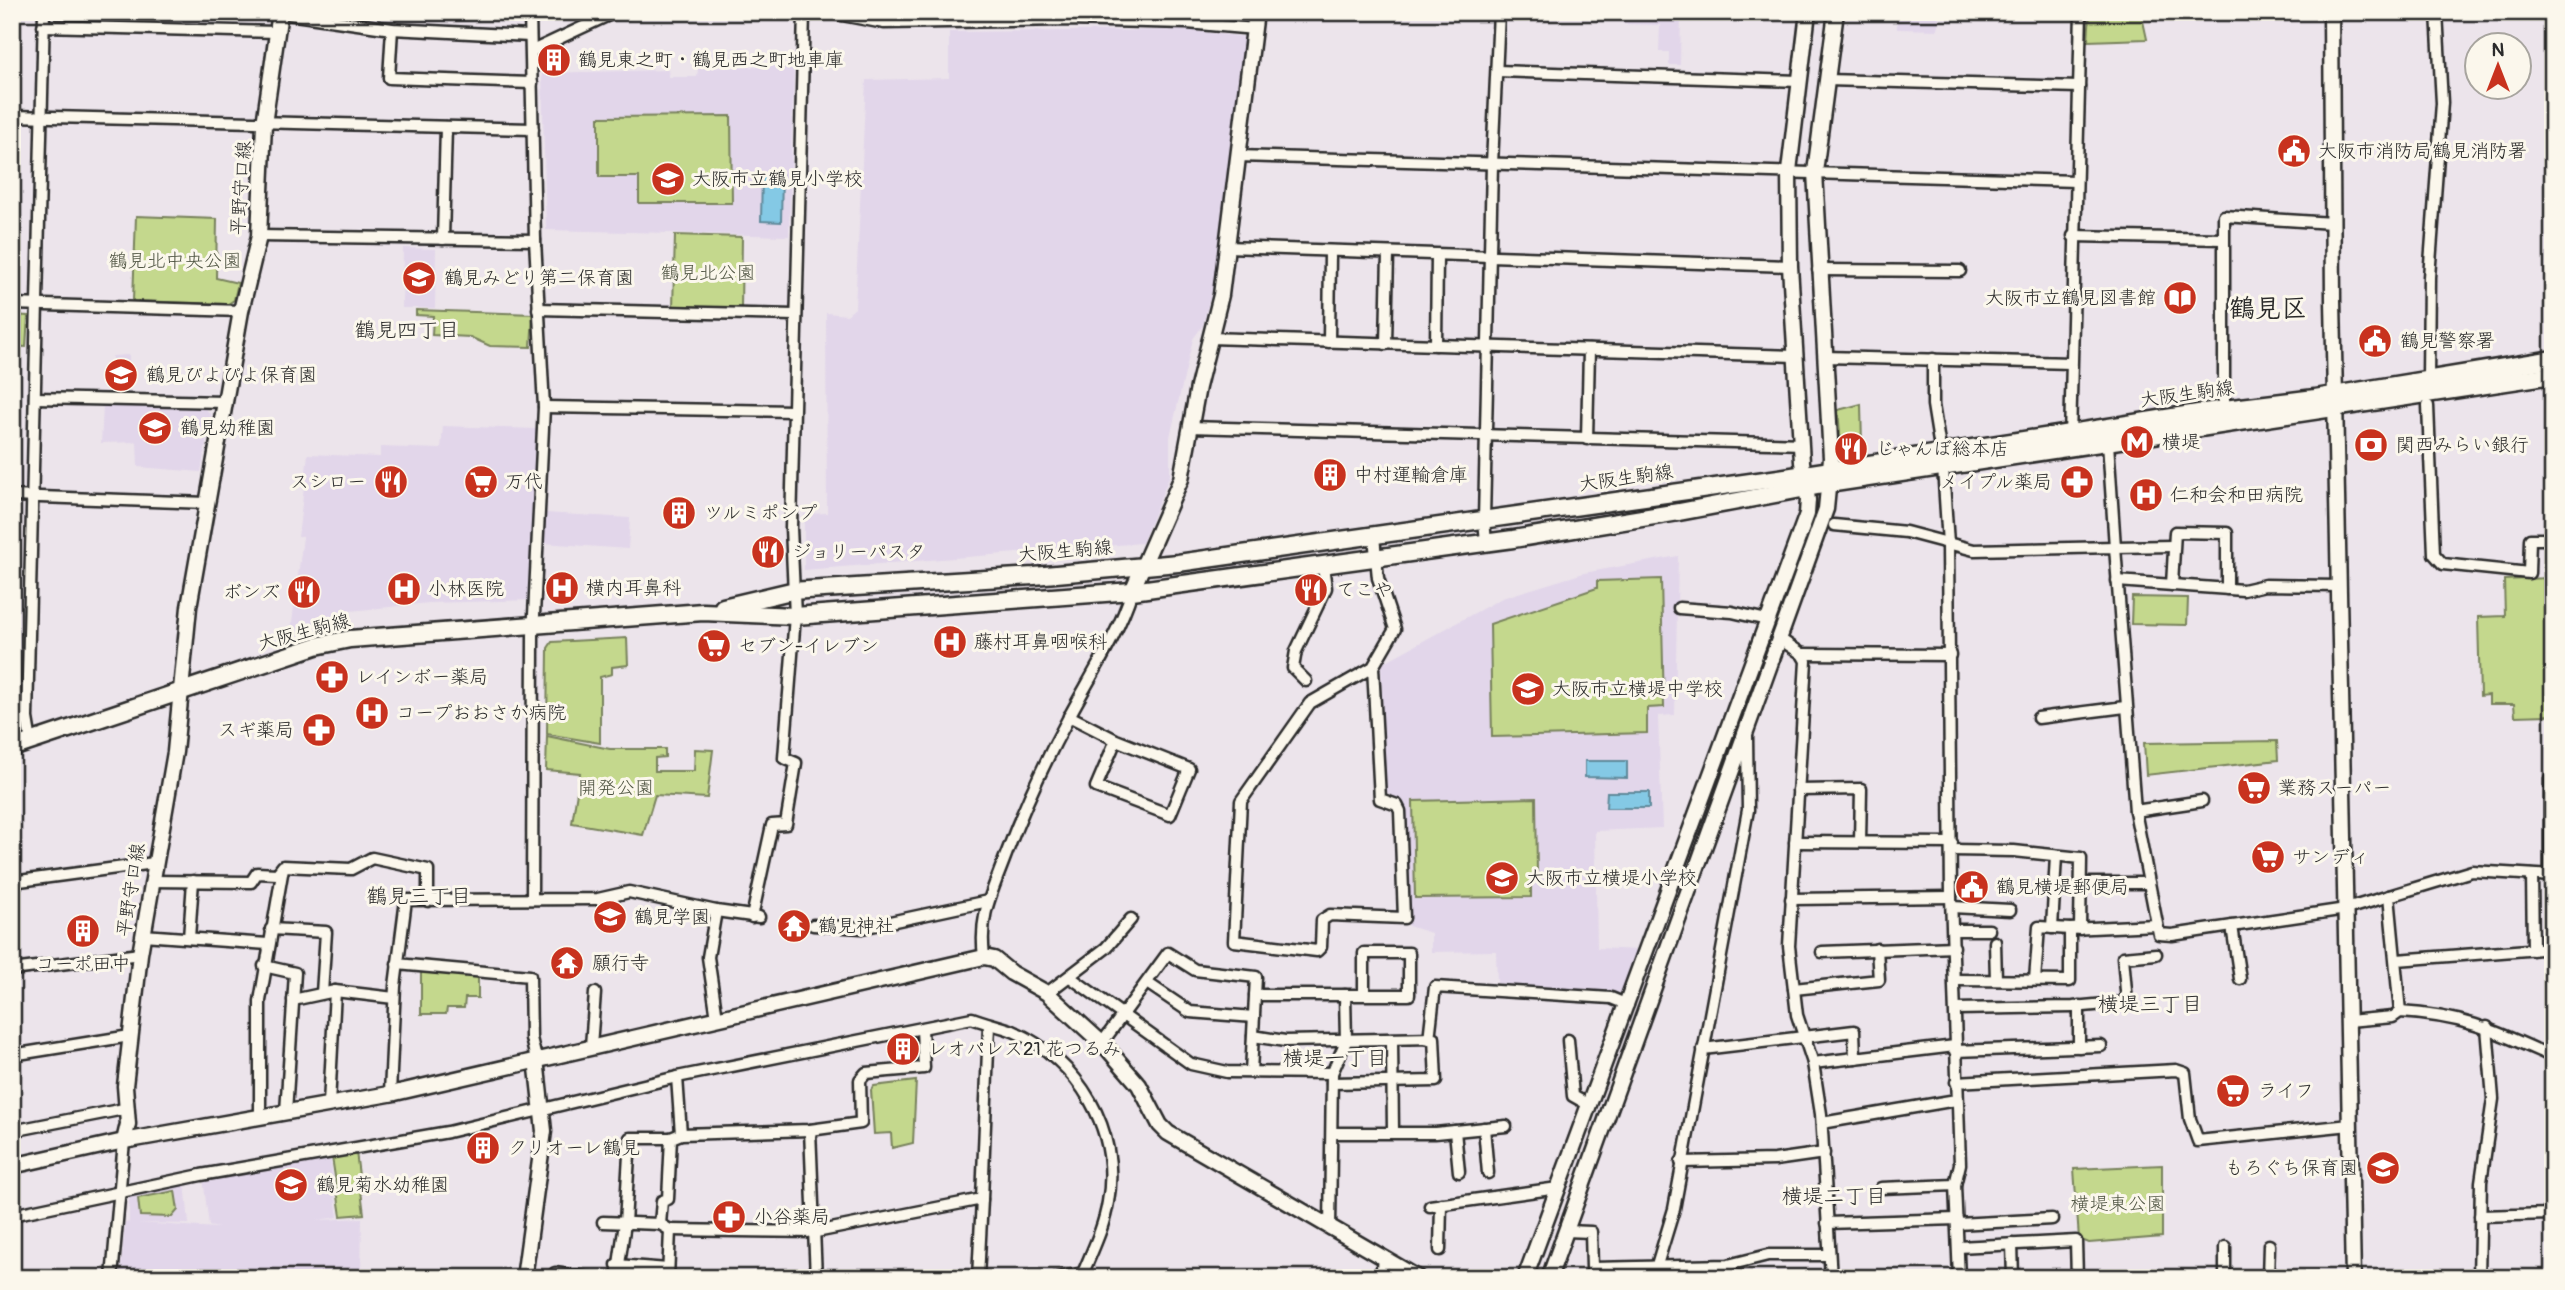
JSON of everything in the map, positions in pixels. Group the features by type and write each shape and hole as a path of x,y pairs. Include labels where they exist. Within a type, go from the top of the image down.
{"main road":[{"name":"大阪生駒線","path":"2070,441 2108,443 2336,401 2428,378 2553,359"},
{"name":"大阪生駒線","path":"12,748 316,646 351,639 703,612 794,616 1132,591 1486,542 1830,476 2070,441 2224,409 2336,401 2553,376"},
{"name":"大阪生駒線","path":"703,612 791,591 1144,566 1484,520 1805,481"}],"street":[{"path":"31,742 27,719 44,12"},
{"path":"530,12 535,240 544,407 534,624 532,898"},
{"path":"532,51 613,13 630,12"},
{"path":"390,1093 394,998 406,900 598,899 629,892 756,917 772,825 786,824 796,763 784,758 794,616 791,591 794,315 804,12"},
{"path":"826,12 884,23 1067,16 1255,29"},
{"path":"984,957 980,930 1016,827 1069,716 1124,616 1132,591 1181,479 1189,427 1221,295 1256,12"},
{"path":"1486,542 1484,520 1488,436 1492,164 1499,12"},
{"path":"1525,1278 1807,514 1790,266 1789,171 1808,12"},
{"path":"1549,1278 1826,509 1830,476 1815,172 1836,12"},
{"path":"2070,441 2073,236 2081,12"},
{"path":"2331,12 2332,223 2353,1278"},
{"path":"2428,378 2430,277 2442,103 2437,12"},
{"path":"281,13 391,29 530,36"},
{"name":"平野守口線","path":"124,1141 128,1124 124,1109 130,1036 140,954 183,691 187,626 207,503 241,311 259,236 264,124 281,13"},
{"path":"43,26 278,32"},
{"path":"391,29 389,78 532,83"},
{"path":"1497,71 1798,81"},
{"path":"1827,80 2079,87"},
{"path":"12,116 533,129"},
{"path":"443,239 446,127"},
{"path":"1238,156 2076,181"},
{"path":"2224,409 2224,216 2332,223"},
{"path":"259,236 535,240"},
{"path":"2073,236 2223,239"},
{"path":"1226,247 1490,258 1790,266"},
{"path":"1329,342 1330,252"},
{"path":"1386,344 1388,254"},
{"path":"1436,345 1437,256"},
{"path":"1818,270 1960,271"},
{"path":"12,304 241,311"},
{"path":"538,309 794,315"},
{"path":"1210,338 1796,356"},
{"path":"1587,439 1588,350"},
{"path":"1824,357 2071,363"},
{"path":"1933,359 1933,405 1942,460 1948,544 1951,902 1960,1164 1955,1185 1959,1278"},
{"path":"35,398 225,402"},
{"path":"2428,406 2434,554 2443,564 2529,573 2530,539 2553,539"},
{"path":"544,407 793,411"},
{"path":"1189,427 1802,444"},
{"path":"2108,443 2125,707 2136,811 2160,934 2172,935 2346,909 2472,871 2551,876 2550,779 2553,779"},
{"path":"12,496 207,503"},
{"path":"1834,525 1906,533 1974,550 2173,546"},
{"path":"2172,585 2175,532 2227,533 2227,589"},
{"path":"1373,667 1380,799 1397,805 1400,811 1404,918 1330,915 1322,919 1321,947 1317,951 1234,941 1241,801 1310,703 1373,667 1395,629 1378,578 1374,536"},
{"path":"1306,681 1293,668 1296,651 1326,588 1322,566"},
{"path":"2117,581 2254,590 2265,585 2340,586"},
{"path":"1679,608 1789,612"},
{"path":"1780,639 1802,654 1806,661 1789,946 1794,989 1804,1037 1813,1063 1822,1124 1831,1278"},
{"path":"1802,654 1950,655"},
{"path":"2038,718 2125,707"},
{"path":"1069,716 1116,740 1189,769 1170,815 1096,787 1116,740"},
{"path":"1653,1278 1655,1266 1666,1242 1748,810 1746,732"},
{"path":"1798,790 1861,789 1860,842"},
{"path":"2136,811 2202,800"},
{"path":"1795,842 1952,847 2081,858 2070,981 1955,980"},
{"path":"2052,928 2056,856"},
{"path":"283,866 351,869 372,858 428,870 428,901"},
{"path":"12,883 154,863"},
{"path":"151,881 251,882 257,873 277,874 283,866"},
{"path":"260,1117 260,1001 283,866"},
{"path":"2532,876 2533,950"},
{"path":"189,938 193,881"},
{"path":"2080,883 2149,883"},
{"path":"2389,895 2400,1012"},
{"path":"1791,899 1951,902 2010,910"},
{"path":"813,925 862,928 988,901"},
{"path":"716,911 708,957 717,1018"},
{"path":"1047,993 1106,948 1131,919"},
{"path":"2035,981 2039,927 2075,929 2157,925"},
{"path":"2232,926 2240,979"},
{"path":"271,929 326,932 322,993"},
{"path":"1953,930 1989,930"},
{"path":"143,935 268,944"},
{"path":"1995,942 1996,981"},
{"path":"1822,952 1954,947"},
{"path":"2397,960 2553,948"},
{"path":"1794,989 1879,980 1877,949"},
{"path":"1102,1043 1168,953 1195,970 1256,977 1251,1072"},
{"path":"1255,995 1345,995 1364,995 1409,995 1409,953 1364,953 1364,995"},
{"path":"12,970 140,954"},
{"path":"1956,1009 2127,1002 2123,957 2156,954"},
{"path":"12,1166 124,1141 390,1093 984,957 994,959 1011,973 1047,993 1102,1043 1139,1085 1160,1125 1168,1133 1418,1278"},
{"path":"397,964 530,976 531,1038 543,1108 543,1151 524,1278"},
{"path":"264,966 295,973 286,1112"},
{"path":"1070,977 1191,1064 1227,1072 1394,1082 1436,1081 1434,1038 1285,1041 1253,1036"},
{"path":"1636,982 1653,989"},
{"path":"1147,983 1189,1012 1254,1017"},
{"path":"1429,1038 1435,987 1611,998 1628,1005"},
{"path":"293,1000 335,991 394,998"},
{"path":"329,1104 335,991"},
{"path":"591,1046 595,993"},
{"path":"1330,1229 1332,1078 1346,1041 1345,995"},
{"path":"2079,1047 2080,1006"},
{"path":"2348,1021 2393,1017 2400,1012 2441,1015 2487,1027 2553,1058"},
{"path":"12,1216 308,1155 448,1132 677,1077 972,1018 1012,1031 1058,1060 1093,1102 1105,1130 1110,1157 1109,1201 1082,1275 1057,1278"},
{"path":"978,1278 989,1025"},
{"path":"2479,1278 2484,1150 2493,1099 2487,1027"},
{"path":"617,1278 625,1223 630,1138 810,1130 861,1123 860,1080 866,1073 924,1068 922,1029"},
{"path":"1703,1049 1854,1031 1854,1058"},
{"path":"12,1055 130,1036"},
{"path":"1392,1040 1394,1132"},
{"path":"1568,1040 1573,1096 1589,1105"},
{"path":"1813,1063 1955,1049 2101,1046"},
{"path":"1956,1082 2176,1070 2185,1073 2190,1119 2198,1141 2350,1125"},
{"path":"660,1224 662,1201 668,1199 676,1136 677,1077"},
{"path":"1822,1124 1956,1100"},
{"path":"12,1131 124,1109"},
{"path":"1332,1133 1506,1126"},
{"path":"1484,1128 1488,1173"},
{"path":"810,1130 816,1278"},
{"path":"1455,1130 1459,1172"},
{"path":"112,1278 124,1141"},
{"path":"1681,1162 1764,1161 1824,1153"},
{"path":"1881,1188 1955,1185"},
{"path":"1440,1250 1435,1205 1558,1188"},
{"path":"603,1222 660,1224 670,1230 816,1232 982,1199"},
{"path":"2480,1216 2553,1214"},
{"path":"1827,1223 2052,1219"},
{"path":"617,1265 668,1273 670,1230"},
{"path":"1566,1231 1591,1232 1592,1268 1728,1265 1768,1255 1828,1255"},
{"path":"1958,1248 2076,1241 2077,1278"},
{"path":"2012,1244 2013,1278"},
{"path":"2267,1278 2269,1245"},
{"path":"2225,1247 2225,1278"},
{"path":"1381,1278 1383,1258"},
{"path":"555,1273 590,1278"}],"shaded area":[{"path":"1623,12 1681,12 1680,65 1669,65 1669,52 1659,52 1660,25 1623,24"},
{"path":"1897,12 1939,12 1938,30 1897,29"},
{"path":"1185,30 1246,37 1215,279 1203,325 1193,339 1170,437 1170,475 1142,543 804,570 804,514 827,513 826,313 847,315 855,308 866,80 949,78 949,32"},
{"name":"大阪市立鶴見小学校","path":"794,66 789,236 546,230 542,73 668,70 669,77 697,77 698,68"},
{"name":"鶴見みどり第二保育園","path":"403,248 436,249 435,308 402,308"},
{"name":"鶴見ぴよぴよ保育園","path":"129,355 129,394 112,394 112,356"},
{"name":"鶴見幼稚園","path":"103,406 205,408 211,415 201,472 138,467 137,442 101,443"},
{"path":"443,426 537,429 532,600 429,603 350,611 291,630 303,537 298,537 308,454 380,457 380,447 441,449"},
{"path":"545,513 630,518 628,549 543,543"},
{"path":"1678,556 1675,715 1658,716 1662,828 1595,831 1597,948 1638,950 1622,995 1497,983 1496,951 1431,952 1431,933 1408,926 1406,811 1399,800 1385,791 1381,664 1502,598 1584,573"},
{"path":"330,1156 338,1217 318,1220 362,1218 361,1278 120,1278 125,1223 129,1222 129,1193 185,1182 189,1224 138,1223 218,1228 209,1226 203,1178"}],"green space":[{"path":"2090,12 2141,12 2147,39 2088,41"},
{"path":"731,116 732,203 639,203 639,177 599,177 599,117"},
{"name":"鶴見北中央公園","path":"136,216 217,219 216,278 238,283 234,300 228,304 133,301"},
{"name":"鶴見北公園","path":"675,235 742,237 741,309 673,308"},
{"path":"416,310 533,314 531,347 490,346 470,337 432,335 433,316 416,315"},
{"path":"12,315 28,316 26,347 12,346"},
{"path":"1861,404 1862,445 1841,446 1838,410"},
{"path":"2547,578 2551,715 2515,716 2514,704 2489,704 2489,695 2480,696 2478,617 2505,616 2504,580"},
{"path":"1661,579 1664,707 1647,708 1647,733 1492,737 1490,624 1597,588 1597,581"},
{"path":"2132,597 2188,598 2187,625 2131,624"},
{"path":"627,638 628,665 612,667 612,674 600,677 600,743 547,734 548,648 552,642"},
{"name":"開発公園","path":"547,736 610,749 665,749 665,757 655,758 655,771 694,771 695,749 713,750 707,798 655,795 643,835 572,823 580,773 546,770"},
{"path":"2277,741 2278,760 2146,775 2144,743"},
{"path":"1536,798 1537,874 1531,875 1531,897 1415,898 1413,801"},
{"path":"421,972 478,975 478,998 465,998 464,1008 447,1008 446,1014 421,1014"},
{"path":"916,1081 913,1143 892,1148 891,1133 874,1134 871,1090 874,1086"},
{"path":"356,1152 364,1214 341,1216 332,1157"},
{"name":"横堤東公園","path":"2162,1165 2162,1237 2089,1243 2079,1239 2074,1169"},
{"path":"175,1191 178,1210 172,1217 140,1216 138,1198"}],"water":[{"path":"762,175 782,175 781,222 761,221"},
{"path":"1585,761 1627,761 1627,778 1585,777"},
{"path":"1607,792 1649,792 1649,808 1606,808"}],"place":[{"name":"鶴見東之町・鶴見西之町地車庫","path":"554,60"},
{"name":"大阪市消防局鶴見消防署","path":"2294,151"},
{"name":"大阪市立鶴見小学校","path":"668,179"},
{"name":"鶴見みどり第二保育園","path":"419,278"},
{"name":"大阪市立鶴見図書館","path":"2180,298"},
{"name":"鶴見警察署","path":"2375,341"},
{"name":"鶴見ぴよぴよ保育園","path":"121,375"},
{"name":"鶴見幼稚園","path":"155,428"},
{"name":"横堤","path":"2137,442"},
{"name":"関西みらい銀行","path":"2371,445"},
{"name":"じゃんぼ総本店","path":"1851,449"},
{"name":"中村運輸倉庫","path":"1330,475"},
{"name":"スシロー","path":"391,482"},
{"name":"万代","path":"481,482"},
{"name":"メイプル薬局","path":"2077,482"},
{"name":"仁和会和田病院","path":"2146,495"},
{"name":"ツルミポンプ","path":"679,513"},
{"name":"ジョリーパスタ","path":"768,552"},
{"name":"横内耳鼻科","path":"562,588"},
{"name":"小林医院","path":"404,589"},
{"name":"てこや","path":"1311,590"},
{"name":"ボンズ","path":"304,592"},
{"name":"藤村耳鼻咽喉科","path":"950,642"},
{"name":"セブン-イレブン","path":"714,646"},
{"name":"レインボー薬局","path":"332,677"},
{"name":"大阪市立横堤中学校","path":"1528,689"},
{"name":"コープおおさか病院","path":"372,713"},
{"name":"スギ薬局","path":"319,730"},
{"name":"業務スーパー","path":"2254,788"},
{"name":"サンディ","path":"2268,857"},
{"name":"大阪市立横堤小学校","path":"1502,878"},
{"name":"鶴見横堤郵便局","path":"1972,887"},
{"name":"鶴見学園","path":"610,917"},
{"name":"鶴見神社","path":"794,926"},
{"name":"コーポ田中","path":"83,931"},
{"name":"願行寺","path":"567,963"},
{"name":"レオパレス21 花つるみ","path":"903,1049"},
{"name":"ライフ","path":"2233,1091"},
{"name":"クリオーレ鶴見","path":"483,1148"},
{"name":"もろぐち保育園","path":"2383,1168"},
{"name":"鶴見菊水幼稚園","path":"291,1185"},
{"name":"小谷薬局","path":"729,1217"}],"district":[{"name":"鶴見区","path":"2268,309"},
{"name":"鶴見四丁目","path":"407,330"},
{"name":"鶴見三丁目","path":"419,896"},
{"name":"横堤三丁目","path":"2150,1004"},
{"name":"横堤一丁目","path":"1335,1058"},
{"name":"横堤二丁目","path":"1834,1196"}]}
